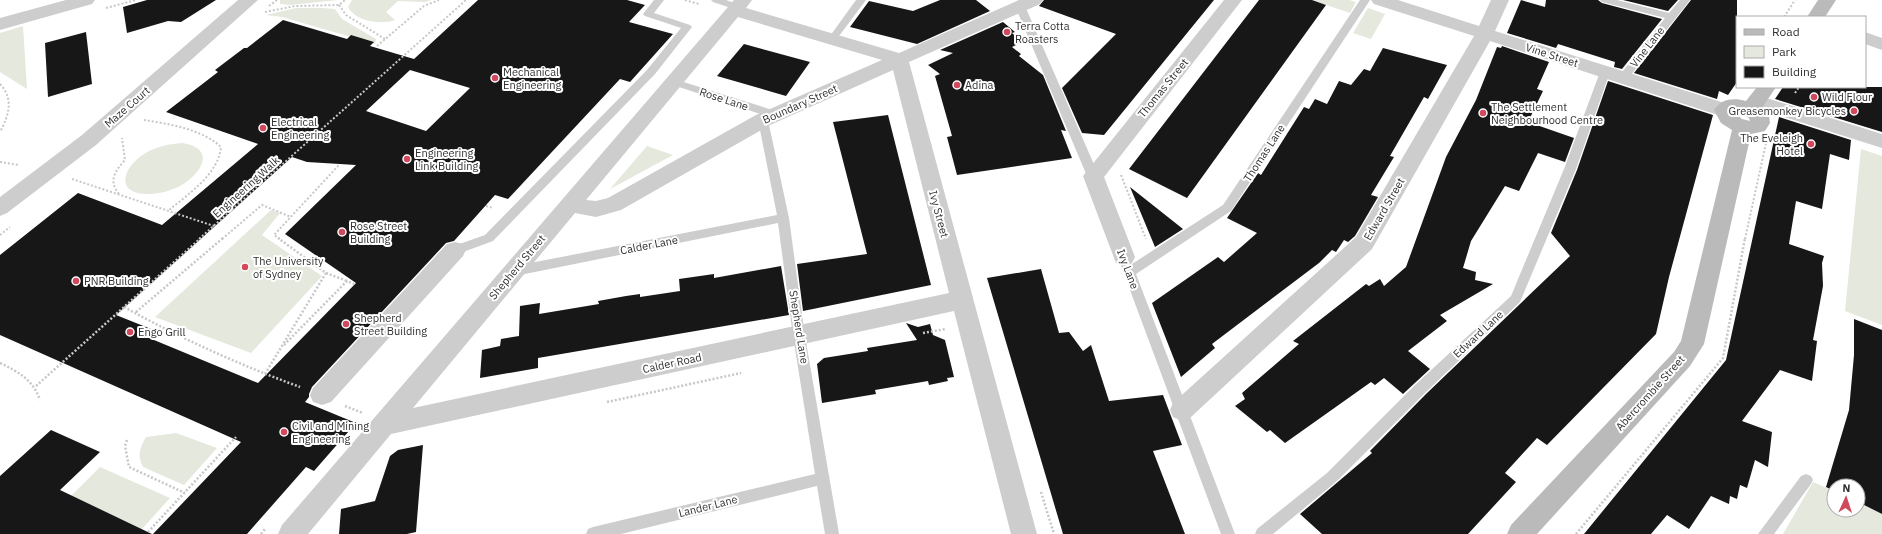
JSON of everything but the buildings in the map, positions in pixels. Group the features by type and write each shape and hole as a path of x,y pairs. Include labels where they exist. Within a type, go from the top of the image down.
{"street":[{"path":"0,24 86,0"},
{"name":"Thomas Street","path":"1093,176 1233,0"},
{"name":"Vine Street","path":"1380,0 1724,110 1729,106 1754,106"},
{"name":"Edward Street","path":"1182,410 1364,243 1485,34 1500,0"},
{"path":"1817,16 1827,0"},
{"name":"Boundary Street","path":"570,205 596,209 614,205 769,117 1027,3"},
{"path":"733,4 899,59"},
{"name":"Shepherd Street","path":"291,534 674,82 733,4"},
{"name":"Maze Court","path":"0,208 89,140 254,6"},
{"path":"1866,38 1882,44"},
{"name":"Ivy Street","path":"899,59 961,300 1024,534"},
{"path":"1754,106 1882,141"},
{"name":"Abercrombie Street","path":"1520,534 1682,359 1692,344 1754,106"},
{"name":"Ivy Lane","path":"1093,176 1127,265"},
{"path":"322,396 455,250"},
{"name":"Calder Road","path":"383,424 800,336 961,300"}],"lane":[{"path":"455,250 489,238 652,72 687,27 648,14 659,0"},
{"path":"833,38 861,0"},
{"name":"Thomas Lane","path":"1127,265 1154,257 1227,208 1365,0"},
{"name":"Vine Lane","path":"1605,0 1672,16"},
{"name":"Vine Lane","path":"1623,78 1685,0"},
{"name":"Ivy Lane","path":"1027,3 1093,176"},
{"name":"Edward Lane","path":"1262,534 1332,476 1420,389 1516,299 1570,169 1605,72"},
{"name":"Rose Lane","path":"674,82 769,117"},
{"name":"Shepherd Lane","path":"769,117 800,336 832,534"},
{"name":"Calder Lane","path":"514,271 783,218"},
{"name":"Ivy Lane","path":"1127,265 1228,534"},
{"name":"Lander Lane","path":"593,534 824,478"},
{"path":"1765,534 1806,480"}],"path":[{"path":"254,6 339,5 345,0"},
{"path":"376,46 424,6 439,0"},
{"name":"Engineering Walk","path":"36,386 466,0"},
{"path":"1785,16 1795,0"},
{"path":"339,5 346,14 385,39"},
{"path":"0,84 9,97 10,109 0,132"},
{"path":"143,120 164,122 213,140 221,147 220,157 213,169 168,211"},
{"path":"120,195 112,184 117,168 125,160 122,138"},
{"path":"339,165 274,235 326,273 354,284"},
{"path":"1123,169 1120,174 1154,257"},
{"path":"50,171 214,226"},
{"path":"136,312 262,205 291,217"},
{"path":"265,374 326,273"},
{"path":"280,348 347,281"},
{"path":"124,307 136,312 151,322 265,374 367,415 383,424"},
{"path":"918,334 946,329"},
{"path":"0,363 18,371 36,386 40,400"},
{"path":"600,404 746,372"},
{"path":"148,532 236,437"},
{"path":"128,440 125,446 129,467 185,493"},
{"path":"1041,490 1054,534"}],"green space":[{"path":"280,0 338,0 290,5 280,4"},
{"path":"352,0 431,0 425,2 398,1 386,12 395,20 376,22 363,19 352,12 348,7"},
{"path":"1312,0 1349,0 1356,2 1350,13"},
{"path":"296,8 335,9 342,19 376,39 375,44 282,17 266,15"},
{"path":"1368,8 1385,14 1371,39 1353,33"},
{"path":"23,26 27,89 0,72 0,33"},
{"path":"182,143 200,150 203,156 200,168 195,175 180,186 164,192 148,194 137,193 130,190 126,185 125,179 127,172 137,159 157,148"},
{"path":"647,146 673,155 610,189"},
{"path":"1861,149 1882,156 1882,325 1845,311"},
{"path":"271,210 280,213 262,235 322,276 251,353 155,317"},
{"path":"176,433 217,448 184,485 143,467 140,459 141,448 146,437"},
{"path":"100,467 170,498 142,529 71,496"},
{"path":"1813,482 1826,488 1826,518 1866,518 1866,507 1882,514 1882,534 1783,534"}],"place":[{"name":"Terra Cotta Roasters","path":"1007,32"},
{"name":"Mechanical Engineering","path":"495,78"},
{"name":"Adina","path":"957,85"},
{"name":"Wild Flour","path":"1814,97"},
{"name":"Greasemonkey Bicycles","path":"1854,111"},
{"name":"The Settlement Neighbourhood Centre","path":"1483,113"},
{"name":"Electrical Engineering","path":"263,128"},
{"name":"The Eveleigh Hotel","path":"1811,144"},
{"name":"Engineering Link Building","path":"407,159"},
{"name":"Rose Street Building","path":"342,232"},
{"name":"The University of Sydney","path":"245,267"},
{"name":"PNR Building","path":"76,281"},
{"name":"Shepherd Street Building","path":"346,324"},
{"name":"Engo Grill","path":"130,332"},
{"name":"Civil and Mining Engineering","path":"284,432"}]}
